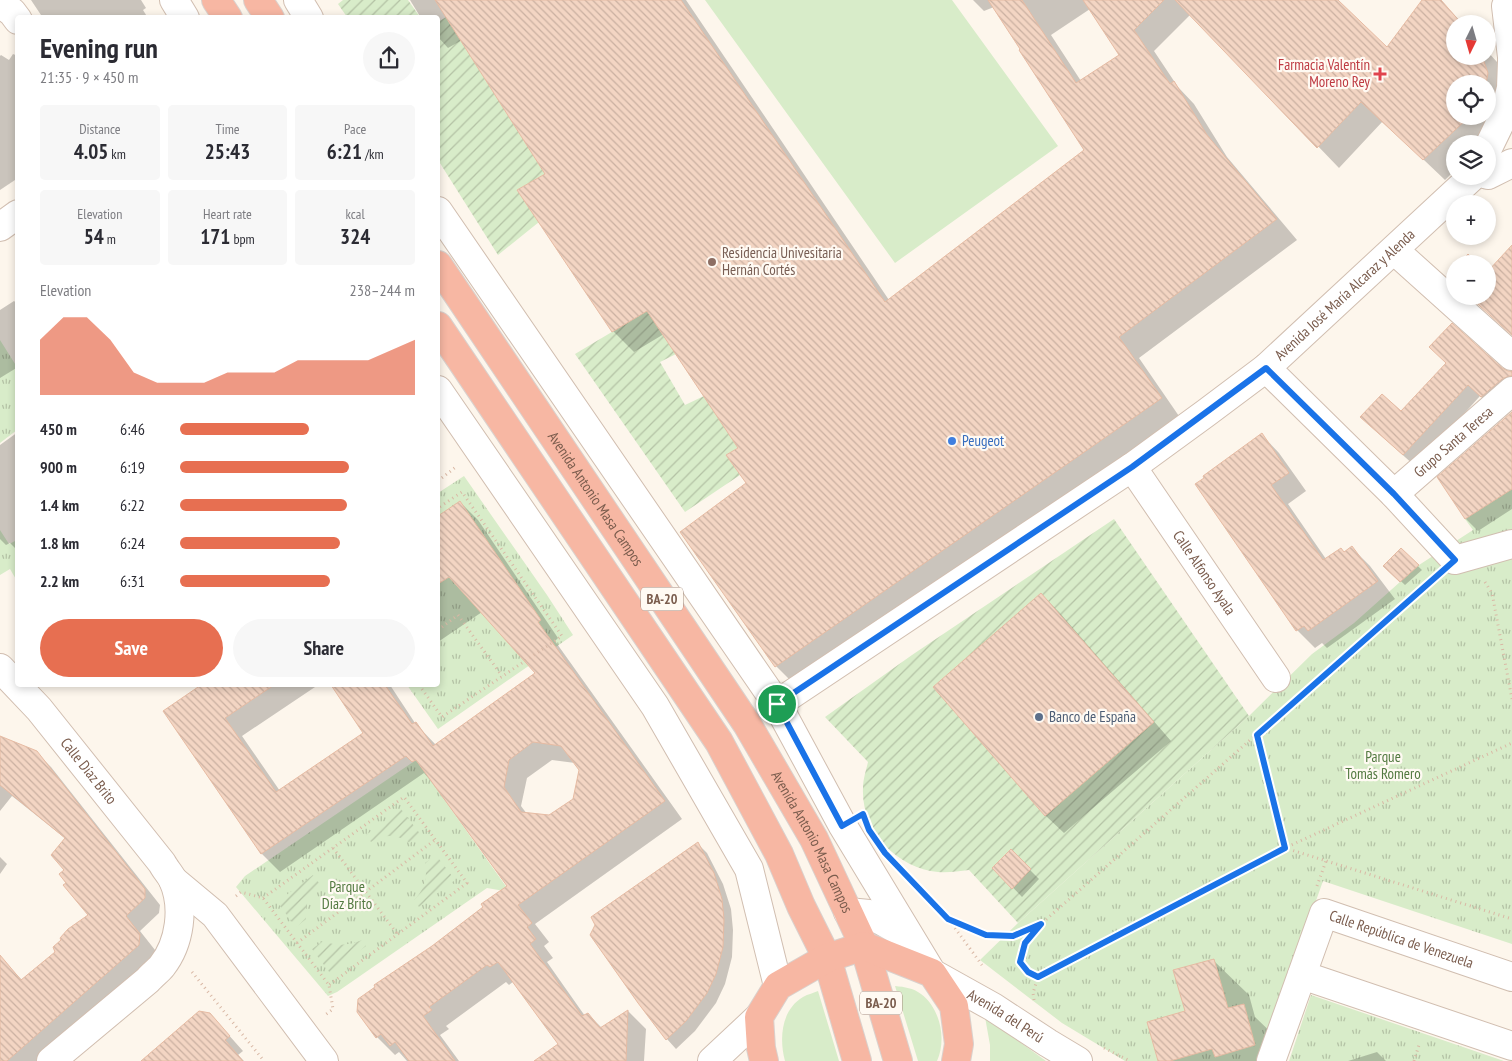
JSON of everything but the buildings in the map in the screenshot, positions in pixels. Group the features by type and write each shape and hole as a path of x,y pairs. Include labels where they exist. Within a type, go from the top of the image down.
{"highway":[{"path":"216,0 226,15"},
{"path":"258,0 268,15"},
{"name":"Avenida Antonio Masa Campos","path":"440,268 747,724 814,839 864,946 898,1061"},
{"name":"BA-20","path":"440,329 719,742 779,854 801,906 827,958 857,1061"},
{"path":"764,1061 761,1048 759,1017 778,986 827,958 864,946 932,974 954,1006 959,1044 956,1061"}],"street":[{"path":"174,0 183,15"},
{"path":"298,0 307,15"},
{"path":"0,4 15,16"},
{"path":"1506,6 1512,57"},
{"path":"1494,135 1504,115 1511,88 1512,61"},
{"path":"1496,152 1512,135"},
{"name":"Avenida José María Alcaraz y Alenda","path":"1496,170 1512,163"},
{"name":"Avenida José María Alcaraz y Alenda","path":"777,704 1132,467 1266,368 1394,250 1468,185"},
{"path":"440,214 777,704 842,826 932,974"},
{"path":"0,227 15,216"},
{"path":"1394,250 1512,356"},
{"path":"1266,368 1394,494 1455,560 1512,544"},
{"name":"Grupo Santa Teresa","path":"1394,494 1512,391"},
{"path":"440,393 655,706 749,869 778,986"},
{"name":"Calle Alfonso Ayala","path":"1132,467 1276,678"},
{"name":"Calle Díaz Brito","path":"5,666 15,679"},
{"name":"Calle Díaz Brito","path":"22,687 162,863 172,880 178,897 180,913 178,930 172,948 162,966 148,980 51,1061"},
{"name":"Calle Díaz Brito","path":"172,880 215,915 324,1061"},
{"path":"848,912 869,914 907,935"},
{"name":"Calle República de Venezuela","path":"1271,1061 1324,913 1512,976"},
{"name":"Avenida del Perú","path":"932,974 993,1007 1048,1044 1078,1061"},
{"path":"1302,975 1512,1046"},
{"path":"712,1061 759,1017"}],"path":[{"path":"420,687 442,717 562,636 462,492 440,507"},
{"path":"1512,699 1492,593 1479,573 1455,560 1041,924 1025,943 1020,962 1028,972 1038,977 1285,848 1512,743"},
{"path":"440,628 458,615 502,676"},
{"path":"1257,735 1285,848"},
{"path":"404,797 467,883 329,986 263,898 333,848 404,797"},
{"path":"297,943 435,840"},
{"path":"333,848 398,935"},
{"path":"1285,848 1512,919"},
{"path":"912,883 948,919 980,963 987,969"},
{"path":"948,919 986,935 1013,936 1041,924"},
{"path":"172,948 264,1061"},
{"path":"1414,1061 1422,1038"}],"green space":[{"path":"343,0 408,0 419,15 346,15 338,4"},
{"path":"705,0 952,0 1058,146 895,263"},
{"path":"446,17 545,174 517,190 539,222 498,255 440,163 440,21"},
{"path":"647,311 676,354 660,362 685,405 704,396 738,448 726,455 740,475 685,512 575,354"},
{"path":"0,340 15,364 15,432 0,443"},
{"path":"464,476 573,635 438,729 408,687 440,687 440,492"},
{"name":"Parque Tomás Romero","path":"1512,489 1512,944 1323,881 1259,1061 1125,1061 1062,1023 980,960 1018,923 1249,716 1312,654 1354,623 1419,565 1473,530 1465,519"},
{"path":"1114,519 1249,716 1018,923 969,870 938,872 923,869 896,855 884,845 868,819 864,804 863,785 868,762 825,717 912,655"},
{"path":"0,530 9,544 15,541 15,578 10,569 0,575"},
{"name":"Parque Díaz Brito","path":"416,760 510,892 487,888 337,992 328,996 236,887 245,876"},
{"path":"401,809 421,835 410,843 391,836 371,842 366,835"},
{"path":"436,855 455,880 419,907 414,900 424,883 426,874 425,863"},
{"path":"313,875 319,883 308,899 306,919 296,927 277,902"},
{"path":"362,940 366,946 330,973 312,949 323,941 342,945"},
{"path":"895,986 909,988 918,992 933,1007 940,1024 941,1034 940,1052 937,1061 918,1061"},
{"path":"818,991 839,1061 785,1061 782,1035 786,1017 796,1003 805,996"},
{"path":"1311,995 1504,1061 1289,1061"},
{"path":"985,1017 1046,1061 990,1061 990,1045"}],"place":[{"name":"Farmacia Valentín Moreno Rey","path":"1380,74"},
{"name":"Residencia Univesitaria Hernán Cortés","path":"712,262"},
{"name":"Peugeot","path":"952,441"},
{"name":"Banco de España","path":"1039,717"}],"route":[{"path":"1266,368 1394,494 1455,560 1257,735 1285,848 1038,977 1028,972 1020,962 1025,943 1041,924 1013,936 986,935 948,919 885,853 869,830 863,814 842,826 777,704 1132,467 1266,368"}]}
